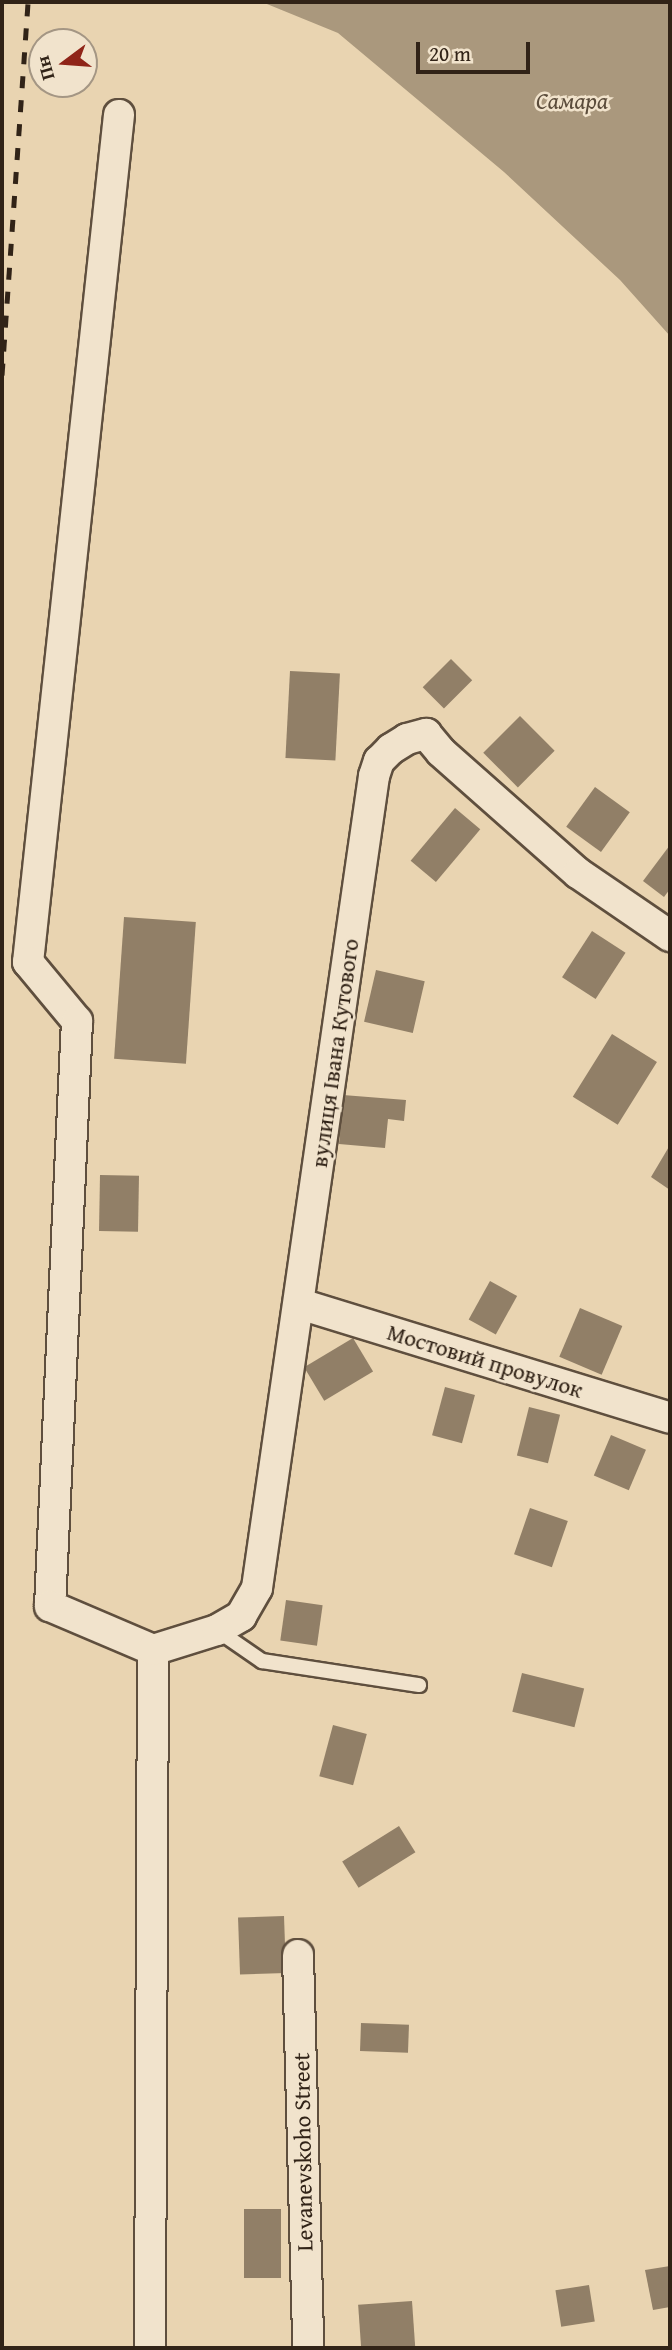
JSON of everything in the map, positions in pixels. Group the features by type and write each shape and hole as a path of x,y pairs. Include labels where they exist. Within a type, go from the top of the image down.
{"street":[{"path":"119,115 28,962 77,1021 50,1606 153,1650 149,2348"},
{"name":"вулиця Івана Кутового","path":"153,1650 217,1630 241,1616 257,1588 374,776 379,761 391,748 426,734 441,752 578,873 670,936"},
{"name":"Мостовий провулок","path":"300,1304 670,1418"},
{"name":"Levanevskoho Street","path":"298,1955 308,2348"}],"lane":[{"path":"217,1630 262,1661 419,1685"}],"water":[{"name":"Самара","path":"262,2 670,2 670,336 620,280 504,172 338,33"}],"building":[{"path":"451,659 472,680 444,708 423,687"},
{"path":"290,671 340,674 335,760 285,758"},
{"path":"520,716 555,751 518,787 483,753"},
{"path":"595,787 630,812 601,852 566,827"},
{"path":"455,808 480,829 436,882 411,861"},
{"path":"670,845 670,889 664,897 643,881"},
{"path":"124,917 196,922 186,1064 114,1059"},
{"path":"592,931 626,953 596,999 562,977"},
{"path":"376,970 425,981 413,1033 364,1022"},
{"path":"612,1034 657,1062 618,1125 573,1097"},
{"path":"343,1095 406,1100 404,1121 388,1119 385,1148 339,1144"},
{"path":"670,1145 670,1190 651,1177"},
{"path":"100,1175 139,1176 138,1232 99,1231"},
{"path":"490,1281 517,1296 496,1335 469,1319"},
{"path":"580,1308 622,1326 602,1375 559,1357"},
{"path":"353,1338 373,1371 324,1401 304,1367"},
{"path":"445,1387 475,1395 462,1443 432,1435"},
{"path":"529,1407 560,1415 548,1463 517,1456"},
{"path":"611,1435 646,1450 629,1490 594,1476"},
{"path":"530,1508 568,1521 552,1567 514,1554"},
{"path":"286,1600 323,1605 317,1646 280,1641"},
{"path":"522,1673 584,1688 574,1727 512,1712"},
{"path":"333,1725 367,1734 353,1785 319,1776"},
{"path":"399,1826 415,1852 359,1888 342,1862"},
{"path":"284,1916 286,1973 240,1975 238,1918"},
{"path":"361,2023 409,2025 408,2053 360,2051"},
{"path":"244,2209 281,2209 281,2278 244,2278"},
{"path":"670,2266 670,2307 653,2310 645,2270"},
{"path":"589,2285 595,2322 561,2327 555,2290"},
{"path":"412,2301 415,2348 361,2348 358,2305"}],"railway":[{"path":"2,375 28,2"}]}
